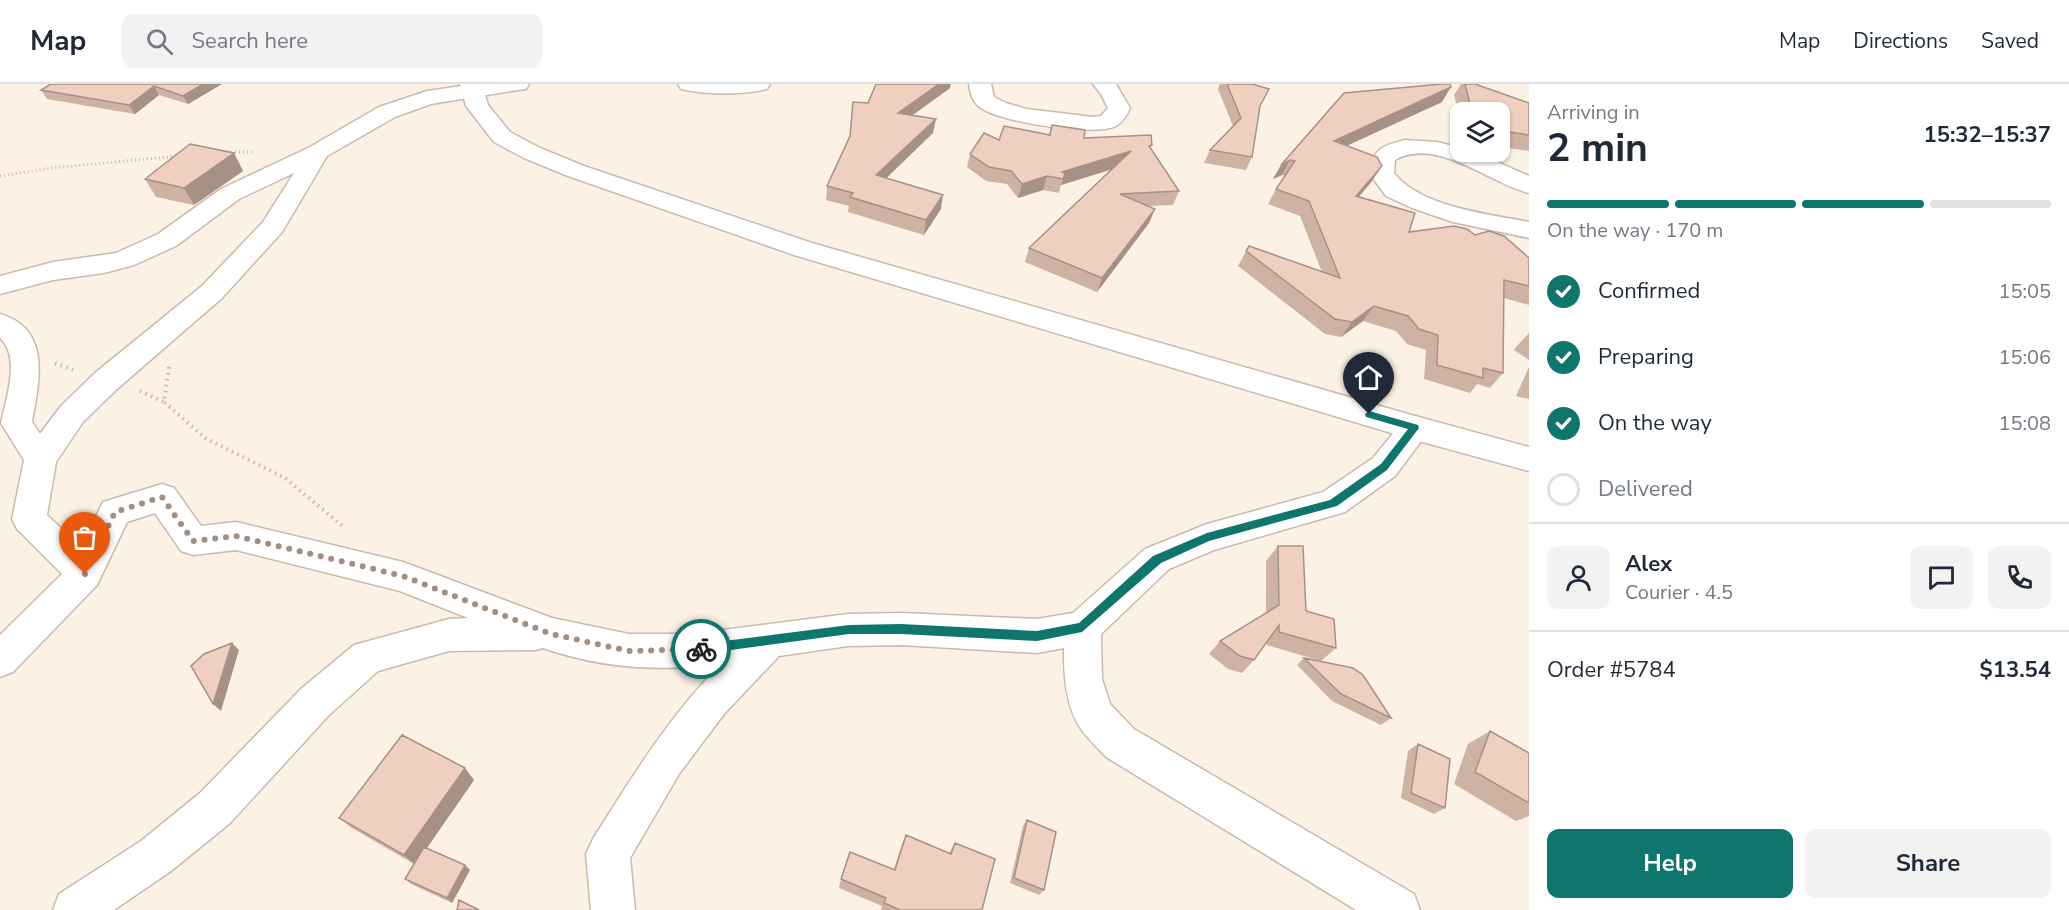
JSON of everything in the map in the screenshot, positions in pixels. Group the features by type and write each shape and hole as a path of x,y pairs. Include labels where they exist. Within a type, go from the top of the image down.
{"street":[{"path":"0,285 53,271 104,265 126,259 167,240 230,194 318,152 387,112 427,98 472,88 518,84"},
{"path":"689,84 718,87 759,84"},
{"path":"980,84 981,93 988,103 1002,110 1079,124 1105,122 1115,116 1119,108 1111,91 1104,84"},
{"path":"472,88 477,106 502,137 532,153 576,171 803,249 1415,428 1529,459"},
{"path":"1529,186 1466,158 1431,148 1402,147 1384,157 1382,174 1395,191 1462,217 1529,230"},
{"path":"85,574 29,519 40,459 72,414 106,381 212,292 273,226 318,152"},
{"path":"0,324 16,336 24,350 25,376 16,423 40,459"},
{"path":"0,660 85,574 115,512 162,497 193,541 236,536 403,576 551,634 629,651 691,651 849,630 901,629 1037,636 1082,628 1157,560 1207,538 1333,503 1384,467 1415,428"},
{"path":"1082,628 1083,679 1094,715 1120,743 1398,910"},
{"path":"75,910 156,855 215,808 315,702 366,657 448,635 551,634"},
{"path":"614,910 608,854 665,760 710,701 769,641"}],"path":[{"path":"225,152 258,152"},
{"path":"0,176 52,168 181,156"},
{"path":"174,324 164,402 205,438 285,478 348,531"}],"building":[{"path":"51,84 203,84 183,96 154,86 129,105 41,90"},
{"path":"876,84 939,84 898,113 936,119 876,175 943,195 926,220 850,197 853,193 827,186 850,136 853,102 868,103"},
{"path":"1227,84 1252,84 1269,89 1260,106 1252,157 1210,150 1241,118"},
{"path":"1450,84 1451,87 1334,141 1377,157 1382,166 1356,196 1415,213 1409,232 1454,226 1467,229 1475,235 1489,231 1504,236 1529,258 1529,286 1504,280 1503,373 1483,368 1483,378 1437,365 1438,335 1419,329 1408,316 1374,306 1352,322 1335,319 1246,251 1249,246 1340,278 1309,201 1276,189 1295,161 1290,160 1281,165 1344,93"},
{"path":"1465,84 1475,84 1529,103 1529,135 1510,132 1510,102 1470,102"},
{"path":"1052,125 1085,130 1084,138 1151,135 1152,145 1149,146 1179,191 1120,194 1155,209 1102,278 1029,248 1131,151 1062,172 1065,174 1063,179 1047,176 1022,184 1011,171 989,167 970,154 984,133 999,140 1004,126 1050,135"},
{"path":"190,144 234,153 184,188 145,179"},
{"path":"1278,546 1303,546 1306,611 1334,619 1336,648 1279,632 1279,625 1254,660 1240,656 1220,641 1279,605"},
{"path":"232,643 213,704 191,666 204,654"},
{"path":"1304,658 1353,668 1363,675 1391,718 1341,694"},
{"path":"1490,731 1529,753 1529,803 1475,772"},
{"path":"402,735 465,768 404,855 339,818"},
{"path":"1418,744 1450,759 1445,808 1411,793"},
{"path":"1027,820 1056,832 1044,890 1014,878"},
{"path":"906,835 951,854 955,843 995,859 982,910 900,910 884,903 886,898 841,879 850,852 895,870"},
{"path":"424,847 465,865 447,898 405,879"},
{"path":"459,900 479,910 457,910"}],"way so far":[{"path":"85,574 115,512 162,497 193,541 236,536 403,576 551,634 629,651 701,649"}],"route":[{"path":"701,649 849,630 901,629 1037,636 1082,628 1157,560 1207,538 1333,503 1384,467 1415,428 1369,414"}]}
